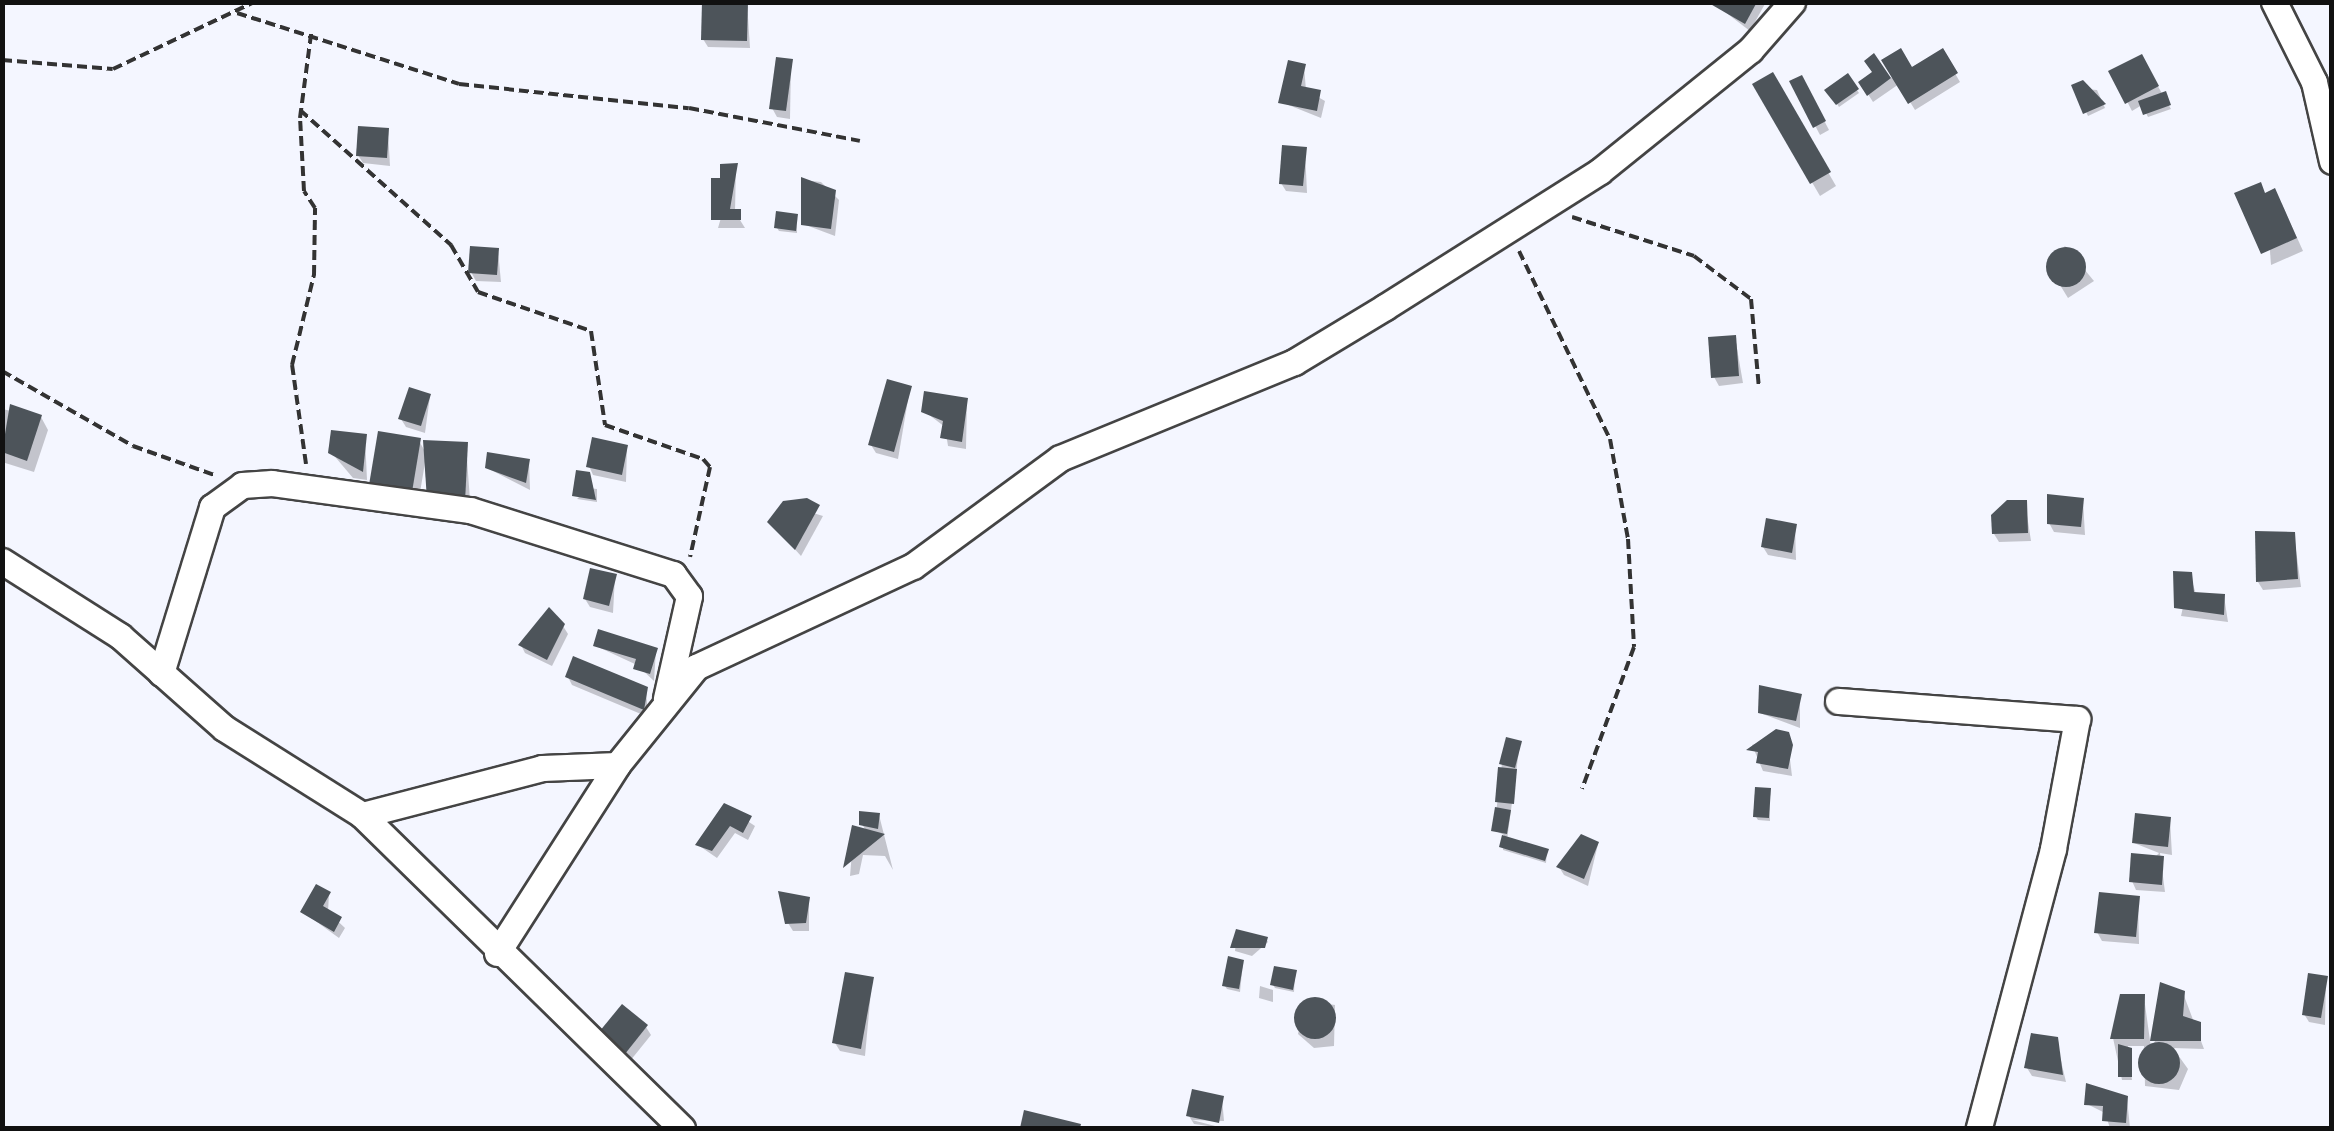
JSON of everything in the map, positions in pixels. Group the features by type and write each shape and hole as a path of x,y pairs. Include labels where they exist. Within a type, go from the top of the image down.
{"street":[{"path":"497,952 617,765 665,703 715,653 913,566 1060,458 1294,362 1505,225 1545,204 1686,104 1792,2"},
{"path":"2274,2 2314,82 2332,162"},
{"path":"161,673 212,507 242,485 470,510 686,581 665,703"},
{"path":"2,561 161,673 224,728 362,815 497,952 682,1128"},
{"path":"1838,700 2077,719 2054,849 1979,1128"},
{"path":"362,815 542,768 617,765"}],"path":[{"path":"2,60 113,69 250,4"},
{"path":"237,13 459,84 689,108 860,141"},
{"path":"306,489 305,415 292,366 314,275 316,220 304,191 300,110 311,34"},
{"path":"300,110 451,244 478,292 591,331 605,425 710,467 686,581"},
{"path":"1545,204 1694,256 1751,299 1760,389"},
{"path":"1505,225 1610,439 1628,539 1634,647 1582,788"},
{"path":"2,370 132,446 242,485"}],"building":[{"path":"702,2 748,2 747,41 701,40"},
{"path":"1707,2 1757,2 1745,24"},
{"path":"1901,48 1912,67 1943,48 1958,73 1908,104 1881,60"},
{"path":"1874,53 1891,78 1867,96 1858,82 1872,72 1864,61"},
{"path":"2142,54 2159,86 2125,104 2108,71"},
{"path":"776,57 793,59 786,111 769,109"},
{"path":"1288,60 1306,64 1301,86 1321,90 1317,111 1278,103"},
{"path":"1773,72 1831,172 1810,184 1752,84"},
{"path":"1848,73 1859,89 1836,105 1824,90"},
{"path":"1802,75 1826,121 1813,128 1789,81"},
{"path":"2083,80 2106,104 2083,114 2071,85"},
{"path":"2166,91 2171,105 2143,115 2138,101"},
{"path":"358,126 389,128 387,158 356,156"},
{"path":"1282,145 1307,147 1303,186 1279,184"},
{"path":"738,163 730,209 741,209 741,220 711,220 711,178 720,178 720,164"},
{"path":"801,177 836,190 831,229 801,225"},
{"path":"2261,182 2265,193 2275,188 2297,238 2261,254 2234,193"},
{"path":"776,211 798,214 796,231 774,228"},
{"path":"470,246 499,248 497,275 468,273"},
{"path":"2066,247 2080,253 2086,267 2080,281 2066,287 2052,281 2046,267 2052,253"},
{"path":"1736,335 1739,376 1711,378 1708,337"},
{"path":"887,379 912,386 894,452 868,445"},
{"path":"409,387 431,394 421,426 398,419"},
{"path":"924,391 968,398 962,442 940,438 943,421 921,412"},
{"path":"10,404 42,415 27,461 2,452"},
{"path":"331,430 367,434 363,472 328,453"},
{"path":"378,431 421,438 411,498 368,491"},
{"path":"592,437 628,445 622,475 586,467"},
{"path":"423,440 468,442 465,502 427,500"},
{"path":"487,452 530,459 526,483 485,468"},
{"path":"576,470 590,472 596,500 572,496"},
{"path":"2047,494 2084,498 2081,527 2047,524"},
{"path":"807,498 820,505 795,550 767,522 783,501"},
{"path":"2007,500 2027,500 2028,533 1992,534 1991,515"},
{"path":"1766,518 1797,524 1792,553 1761,547"},
{"path":"2255,531 2295,532 2298,579 2256,582"},
{"path":"590,568 617,574 609,606 583,599"},
{"path":"2173,571 2192,572 2194,592 2225,594 2224,615 2174,608"},
{"path":"549,607 565,624 547,660 518,645"},
{"path":"598,629 658,648 650,674 633,669 636,659 593,646"},
{"path":"573,656 648,687 644,710 565,677"},
{"path":"1759,685 1802,694 1796,721 1758,713"},
{"path":"1776,729 1789,732 1793,745 1788,769 1756,763 1758,752 1746,750"},
{"path":"1506,737 1522,741 1515,768 1499,764"},
{"path":"1498,767 1517,769 1514,804 1495,802"},
{"path":"1755,787 1771,788 1769,818 1753,817"},
{"path":"724,803 752,816 743,833 730,826 712,851 695,845"},
{"path":"1495,807 1511,810 1507,834 1491,831"},
{"path":"859,811 880,813 878,829 859,825"},
{"path":"2135,813 2171,817 2168,847 2132,843"},
{"path":"852,825 885,834 843,868"},
{"path":"1581,834 1599,842 1584,879 1556,867"},
{"path":"1502,835 1549,849 1545,861 1499,847"},
{"path":"2131,853 2164,856 2162,885 2129,882"},
{"path":"316,884 331,892 323,906 342,917 334,932 300,912"},
{"path":"778,891 810,897 806,923 785,924"},
{"path":"2099,892 2140,896 2136,937 2094,933"},
{"path":"1236,929 1268,937 1265,948 1230,948"},
{"path":"1228,956 1244,960 1239,989 1222,986"},
{"path":"1274,966 1297,970 1293,990 1270,985"},
{"path":"845,972 874,977 861,1049 832,1043"},
{"path":"2308,973 2328,976 2321,1018 2302,1015"},
{"path":"2160,982 2185,991 2183,1016 2201,1022 2201,1041 2150,1041"},
{"path":"2120,994 2145,994 2144,1039 2110,1039"},
{"path":"1315,997 1330,1003 1336,1018 1330,1033 1315,1039 1300,1033 1294,1018 1300,1003"},
{"path":"622,1004 648,1025 617,1064 590,1043"},
{"path":"2031,1033 2058,1037 2063,1075 2024,1068"},
{"path":"2159,1042 2174,1048 2180,1063 2174,1078 2159,1084 2144,1078 2138,1063 2144,1048"},
{"path":"2118,1044 2132,1048 2132,1077 2118,1077"},
{"path":"2086,1083 2128,1096 2126,1123 2102,1121 2103,1106 2084,1105"},
{"path":"1192,1089 1224,1096 1219,1123 1186,1116"},
{"path":"1024,1110 1081,1124 1080,1128 1020,1128"}]}
